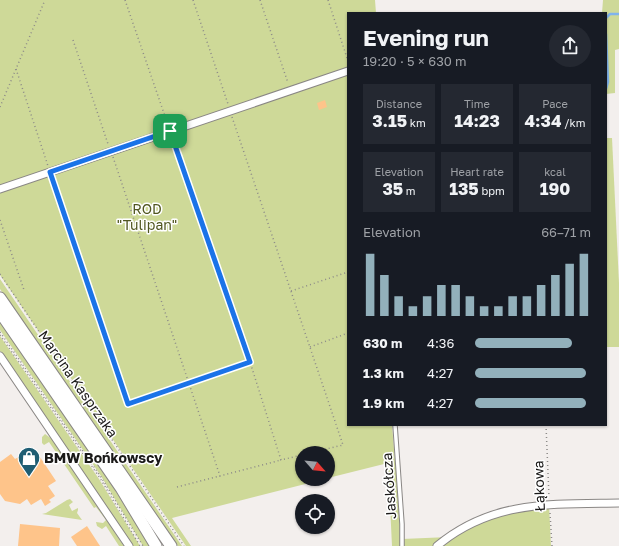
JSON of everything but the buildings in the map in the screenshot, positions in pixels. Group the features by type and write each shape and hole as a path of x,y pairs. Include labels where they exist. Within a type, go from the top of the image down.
{"main road":[{"name":"Marcina Kasprzaka","path":"0,298 171,546"},
{"name":"Marcina Kasprzaka","path":"0,312 118,482 156,546"}],"street":[{"path":"0,189 347,71"},
{"path":"0,356 129,546"},
{"path":"437,546 465,527 491,515 523,507 549,504 619,503"}],"lane":[{"name":"Jaskółcza","path":"395,426 402,524 402,546"}],"path":[{"path":"0,107 45,0"},
{"path":"125,0 250,362 281,460"},
{"path":"193,0 343,444 335,446"},
{"path":"260,0 290,91"},
{"path":"328,0 347,58"},
{"path":"73,40 220,476"},
{"path":"16,69 128,404 250,362"},
{"path":"0,220 24,290"},
{"path":"291,291 347,272"},
{"path":"0,274 184,546"},
{"path":"310,347 347,333"},
{"path":"0,334 100,478 142,546"},
{"name":"Łąkowa","path":"546,426 552,546"},
{"path":"177,487 295,457"}],"green space":[{"name":"ROD \"Tulipan\"","path":"0,0 375,0 376,12 347,12 347,426 392,426 395,461 398,460 402,539 449,537 491,515 549,504 551,546 392,546 388,463 335,476 335,446 295,446 295,486 298,486 172,518 191,546 186,546 0,275"},
{"path":"603,0 619,0 619,49 615,50 615,93 607,94 607,12 602,12"},
{"path":"607,138 612,138 619,283 619,347 607,347"},
{"path":"0,279 182,546 178,546 0,289"},
{"path":"0,322 96,460 149,546 143,546 101,476 0,330"},
{"path":"0,336 99,479 140,546 133,546 0,351"},
{"path":"45,434 52,439 124,546 119,546 106,526 102,529 97,526 96,522 103,523 106,520 96,507 94,508 49,442 44,445 42,443 42,437"},
{"path":"70,499 73,502 69,505 72,511 78,508 77,513 82,520 42,514 46,513"}],"waterway":[{"path":"607,17 610,14 619,14"},
{"path":"607,58 607,86"}],"place":[{"name":"BMW Bońkowscy","path":"29,478"}],"route":[{"path":"170,131 250,362 128,404 50,172 170,131"}]}
